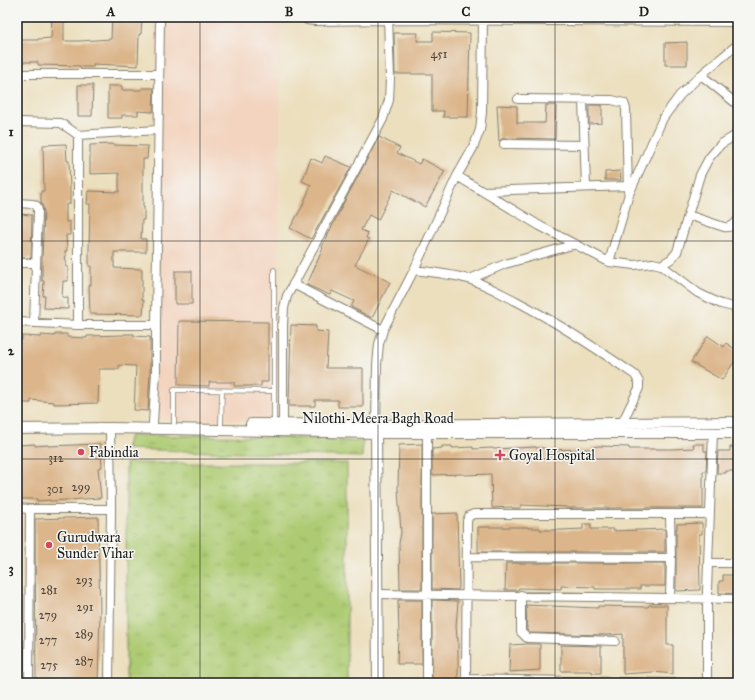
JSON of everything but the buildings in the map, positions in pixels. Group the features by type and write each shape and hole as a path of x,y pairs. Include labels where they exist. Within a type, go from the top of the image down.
{"street":[{"path":"153,423 156,372 160,17"},
{"path":"306,17 307,20 315,22 388,18 673,20 738,22"},
{"path":"280,426 284,308 287,296 382,119 387,106 389,100 390,79 388,18"},
{"path":"378,683 376,429 377,365 379,344 383,330 414,270 457,176 473,148 480,130 482,112 483,19"},
{"path":"609,262 628,190 663,118 680,95 738,44"},
{"path":"17,74 159,74"},
{"path":"701,75 738,105"},
{"path":"518,99 612,100 624,103 626,109 628,190"},
{"path":"583,100 586,188"},
{"path":"17,122 61,123 78,135 158,130"},
{"path":"661,265 671,259 677,252 700,176 709,158 721,144 738,134"},
{"path":"78,135 78,325"},
{"path":"504,144 584,144"},
{"path":"457,176 540,226 609,262 634,264 653,263 661,265 698,293 721,304 738,308"},
{"path":"482,191 586,188 628,190"},
{"path":"17,203 33,204 37,206 38,211 34,323"},
{"path":"688,216 724,227 732,226 738,220"},
{"path":"470,280 505,264 576,244"},
{"path":"17,263 36,263"},
{"path":"414,270 448,274 470,280 492,289 548,318 591,344 635,375 639,382 639,388 622,427"},
{"path":"293,284 383,330"},
{"path":"17,322 78,325 156,325"},
{"name":"Nilothi-Meera Bagh Road","path":"376,429 427,433 738,422"},
{"name":"Nilothi-Meera Bagh Road","path":"17,423 174,423 376,429 622,427 713,433 738,433"},
{"name":"Nilothi-Meera Bagh Road","path":"17,429 280,426"},
{"path":"109,683 111,509 110,428"},
{"path":"427,433 427,683"},
{"path":"707,683 708,563 713,433"},
{"path":"17,508 111,509"},
{"path":"29,683 30,509"},
{"path":"676,683 466,679 467,521 469,516 474,514 710,514"},
{"path":"670,514 672,558 670,597"},
{"path":"467,557 672,558"},
{"path":"708,563 738,563"},
{"path":"378,594 466,594 738,599"},
{"path":"522,595 521,632 527,638 614,640"}],"lane":[{"path":"274,270 274,391 280,426"},
{"path":"174,423 174,390 274,391"},
{"path":"221,424 222,391"}],"shaded area":[{"path":"156,17 281,17 278,317 280,421 155,420"}],"green space":[{"path":"130,435 277,437 363,442 362,457 126,449"},
{"path":"126,463 347,463 347,683 126,683"}],"place":[{"name":"Fabindia","path":"81,452"},
{"name":"Goyal Hospital","path":"500,455"},
{"name":"Gurudwara Sunder Vihar","path":"49,545"}]}
